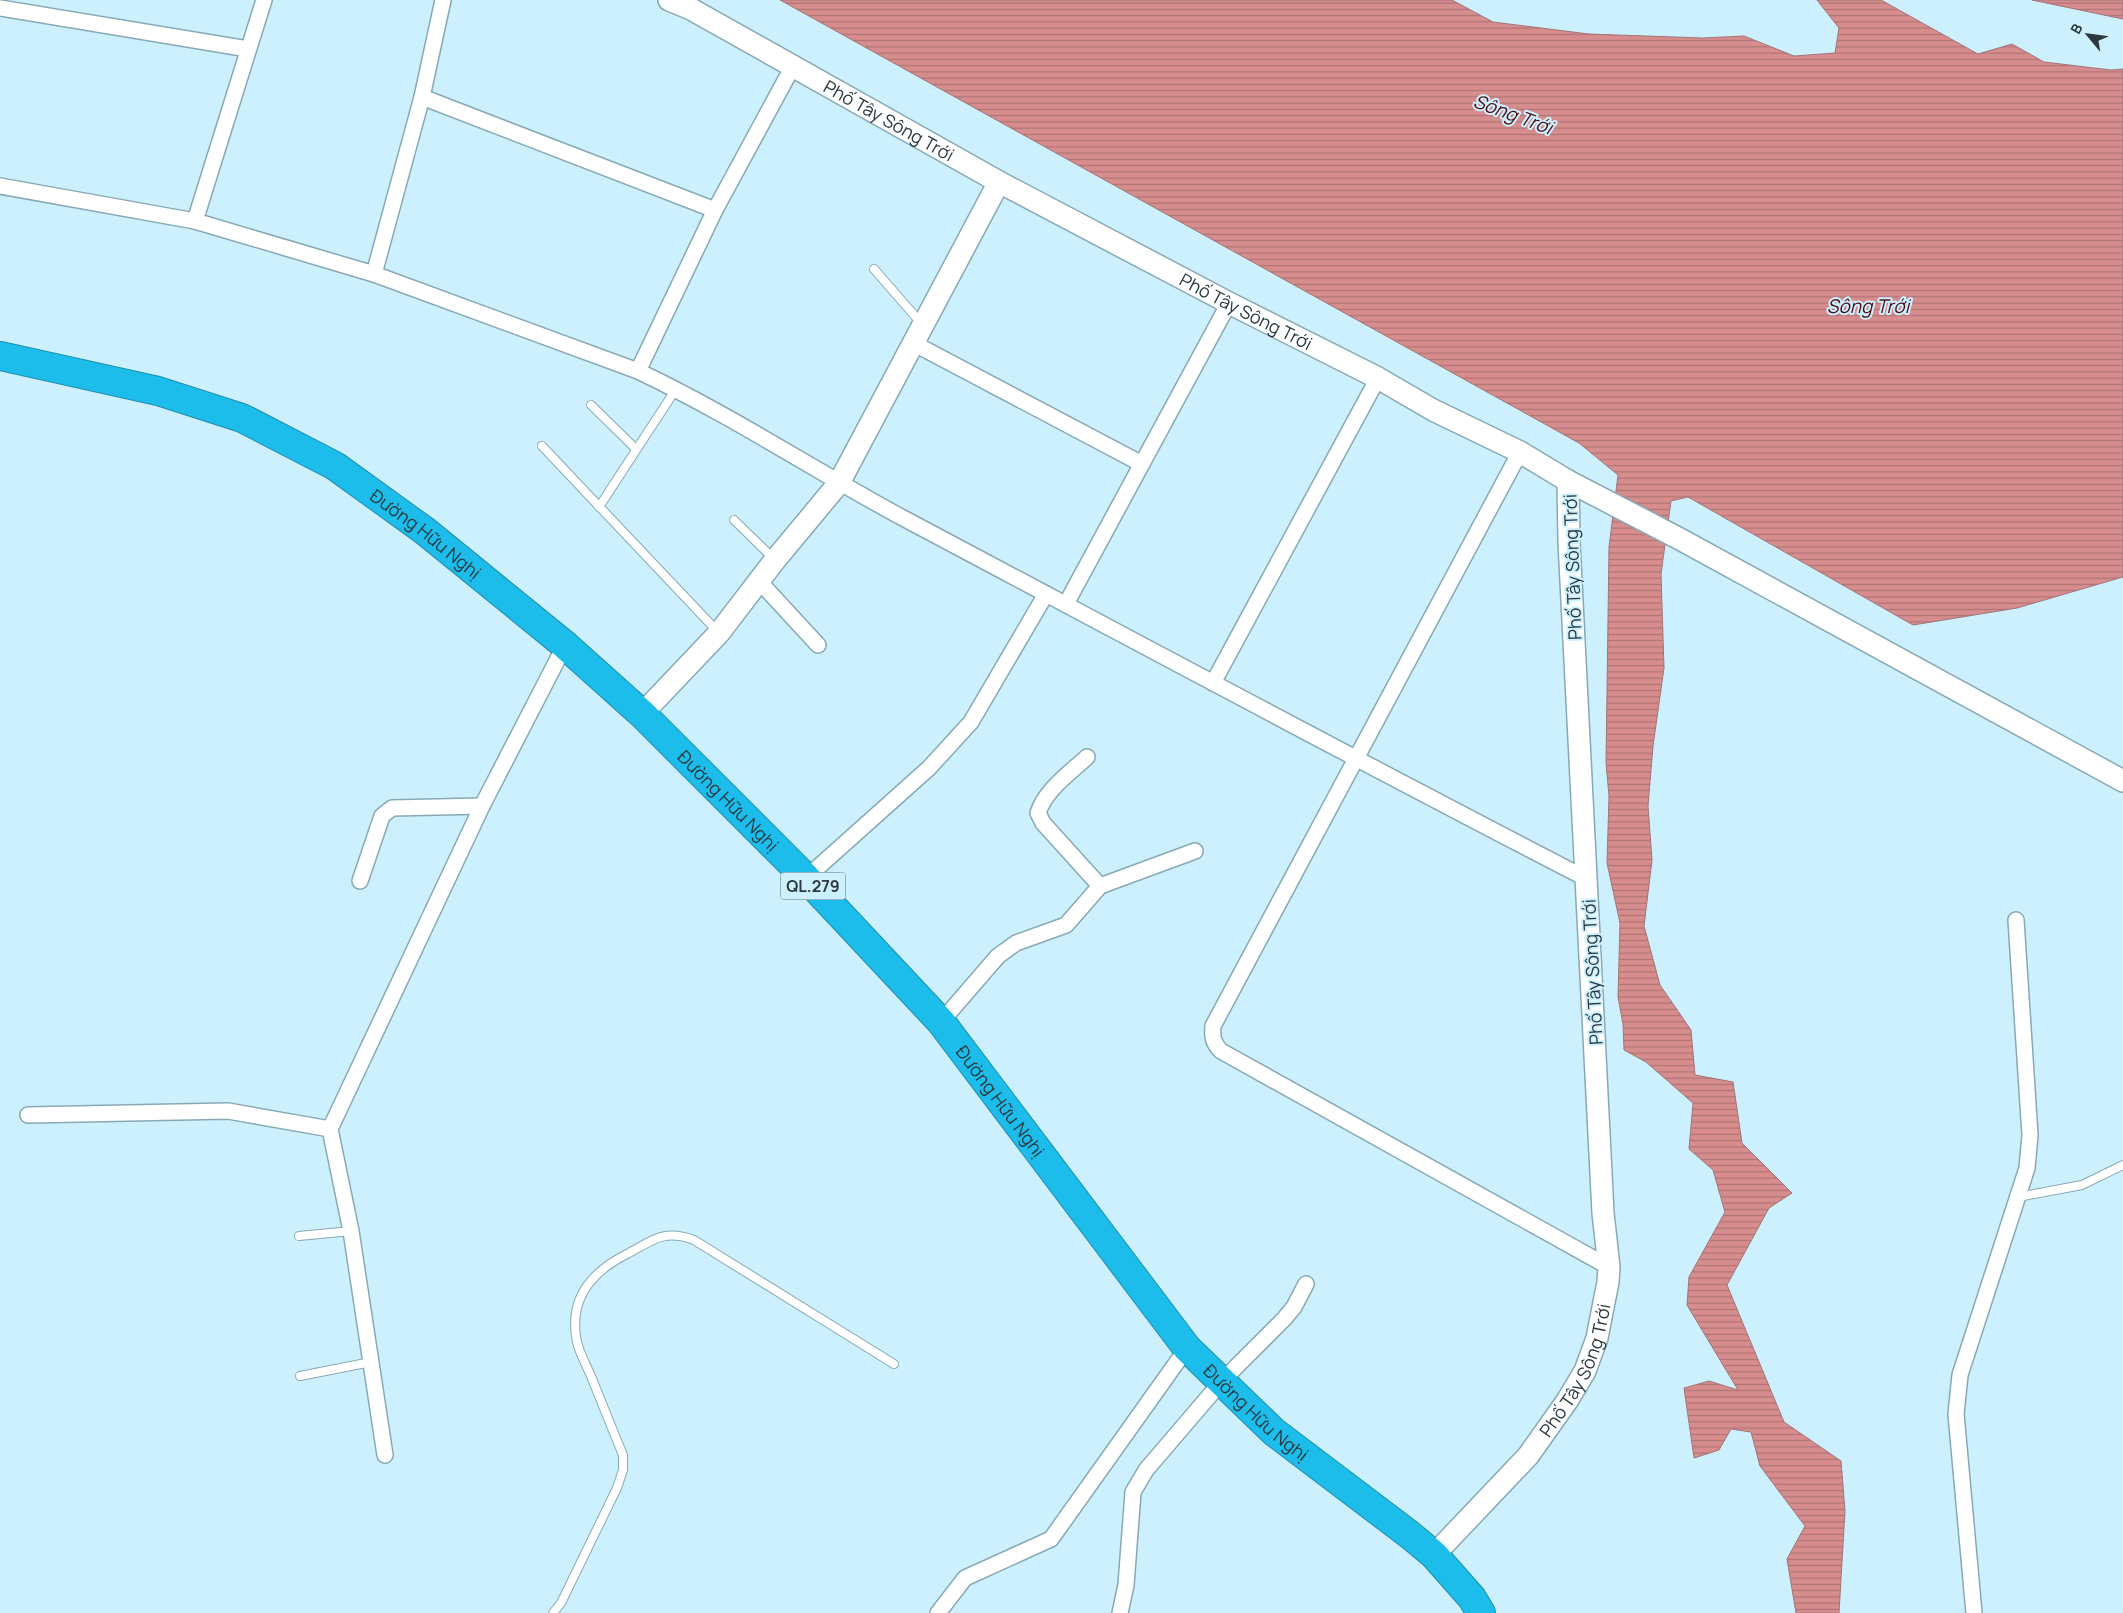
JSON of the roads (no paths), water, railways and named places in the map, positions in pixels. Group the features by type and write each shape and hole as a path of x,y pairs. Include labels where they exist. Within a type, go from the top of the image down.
{"highway":[{"name":"Đường Hữu Nghị","path":"0,356 158,390 242,418 335,466 425,531 565,644 642,714 806,878 941,1022 1187,1348 1223,1380 1274,1432 1434,1555 1472,1598 1481,1613"}],"street":[{"path":"195,221 264,0"},
{"path":"374,274 422,97 443,0"},
{"name":"Phố Tây Sông Trới","path":"669,0 691,9 999,182 1378,378 1433,410 1520,452 1568,481 1569,542 1603,1213 1609,1267 1597,1338 1585,1371 1567,1401 1528,1456 1434,1555"},
{"path":"0,8 248,49"},
{"path":"638,371 715,210 793,66"},
{"path":"422,97 715,210"},
{"path":"642,714 719,633 775,560 839,483 999,182"},
{"path":"0,186 195,221 374,274 638,371 676,389 839,483 1046,594 1355,759 1587,879"},
{"path":"1066,604 1229,302"},
{"path":"917,334 1142,464"},
{"path":"1213,683 1378,378"},
{"path":"1520,452 1213,1026 1212,1036 1214,1044 1222,1051 1609,1267"},
{"path":"1568,481 1678,538 2123,781"},
{"path":"759,581 818,645"},
{"path":"806,878 929,768 970,722 1046,594"},
{"path":"385,1455 351,1232 330,1129 482,806 565,644"},
{"path":"1087,757 1052,790 1041,804 1038,813 1043,823 1100,886"},
{"path":"360,881 382,816 387,810 392,808 482,806"},
{"path":"941,1022 998,956 1016,943 1066,925 1100,886 1194,851"},
{"path":"1974,1613 1956,1414 1960,1375 2027,1168 2030,1135 2016,920"},
{"path":"28,1115 228,1111 330,1129"},
{"path":"1120,1613 1126,1585 1133,1492 1146,1470 1223,1380 1294,1307 1306,1284"},
{"path":"938,1613 965,1578 1051,1539 1187,1348"}],"lane":[{"path":"874,268 917,334"},
{"path":"599,507 676,389"},
{"path":"590,405 636,449"},
{"path":"542,446 719,633"},
{"path":"734,520 775,560"},
{"path":"2018,1196 2082,1185 2123,1165"},
{"path":"299,1236 351,1232"},
{"path":"553,1613 561,1603 617,1488 623,1470 623,1456 578,1342 575,1318 580,1298 593,1276 607,1263 662,1235 679,1235 694,1240 894,1364"},
{"path":"300,1376 371,1362"}],"water":[{"name":"Sông Trới","path":"780,0 1452,0 1493,22 1589,34 1703,38 1744,36 1794,56 1835,53 1839,28 1817,0 1881,0 1978,54 2012,44 2044,62 2111,70 2123,69 2123,577 2017,608 1913,625 1688,497 1671,501 1661,574 1664,668 1653,746 1648,806 1652,860 1644,926 1660,985 1691,1030 1695,1075 1733,1082 1742,1143 1792,1193 1769,1208 1727,1285 1784,1422 1841,1461 1845,1511 1839,1613 1796,1613 1787,1559 1805,1526 1760,1466 1751,1432 1731,1429 1719,1450 1694,1458 1684,1388 1709,1381 1738,1390 1687,1305 1689,1277 1725,1212 1713,1170 1689,1149 1693,1103 1646,1062 1624,1050 1623,1024 1618,997 1620,923 1607,863 1609,796 1606,763 1609,547 1618,475 1579,443"},
{"path":"2032,0 2123,0 2123,19"}]}
